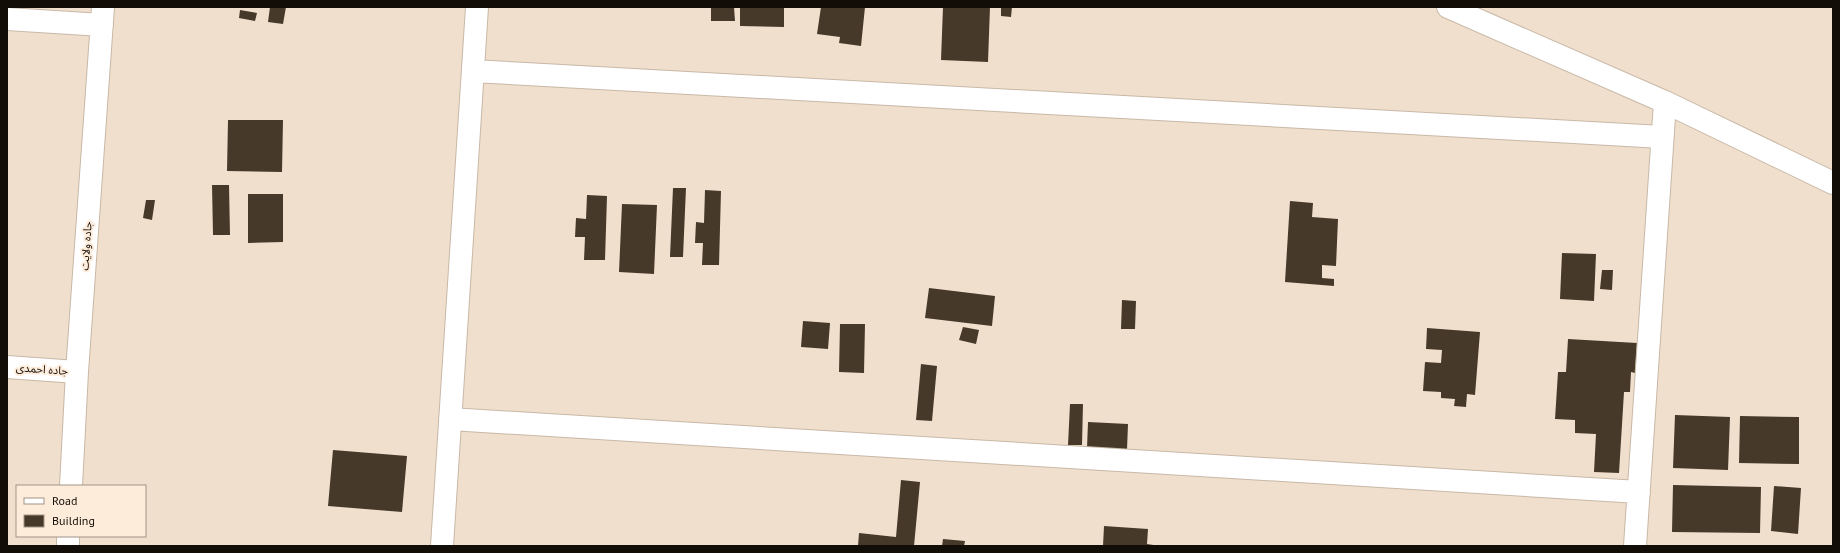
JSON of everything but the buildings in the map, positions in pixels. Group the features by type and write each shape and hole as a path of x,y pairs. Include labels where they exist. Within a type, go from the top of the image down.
{"street":[{"path":"442,546 477,7"},
{"path":"1448,7 1665,102 1833,183"},
{"path":"7,19 103,16"},
{"name":"جاده ولایت","path":"71,485 77,372 103,16"},
{"path":"472,71 1662,136"},
{"path":"1635,546 1665,102"},
{"name":"جاده احمدی","path":"7,367 77,372"},
{"path":"450,419 1639,492"}]}
